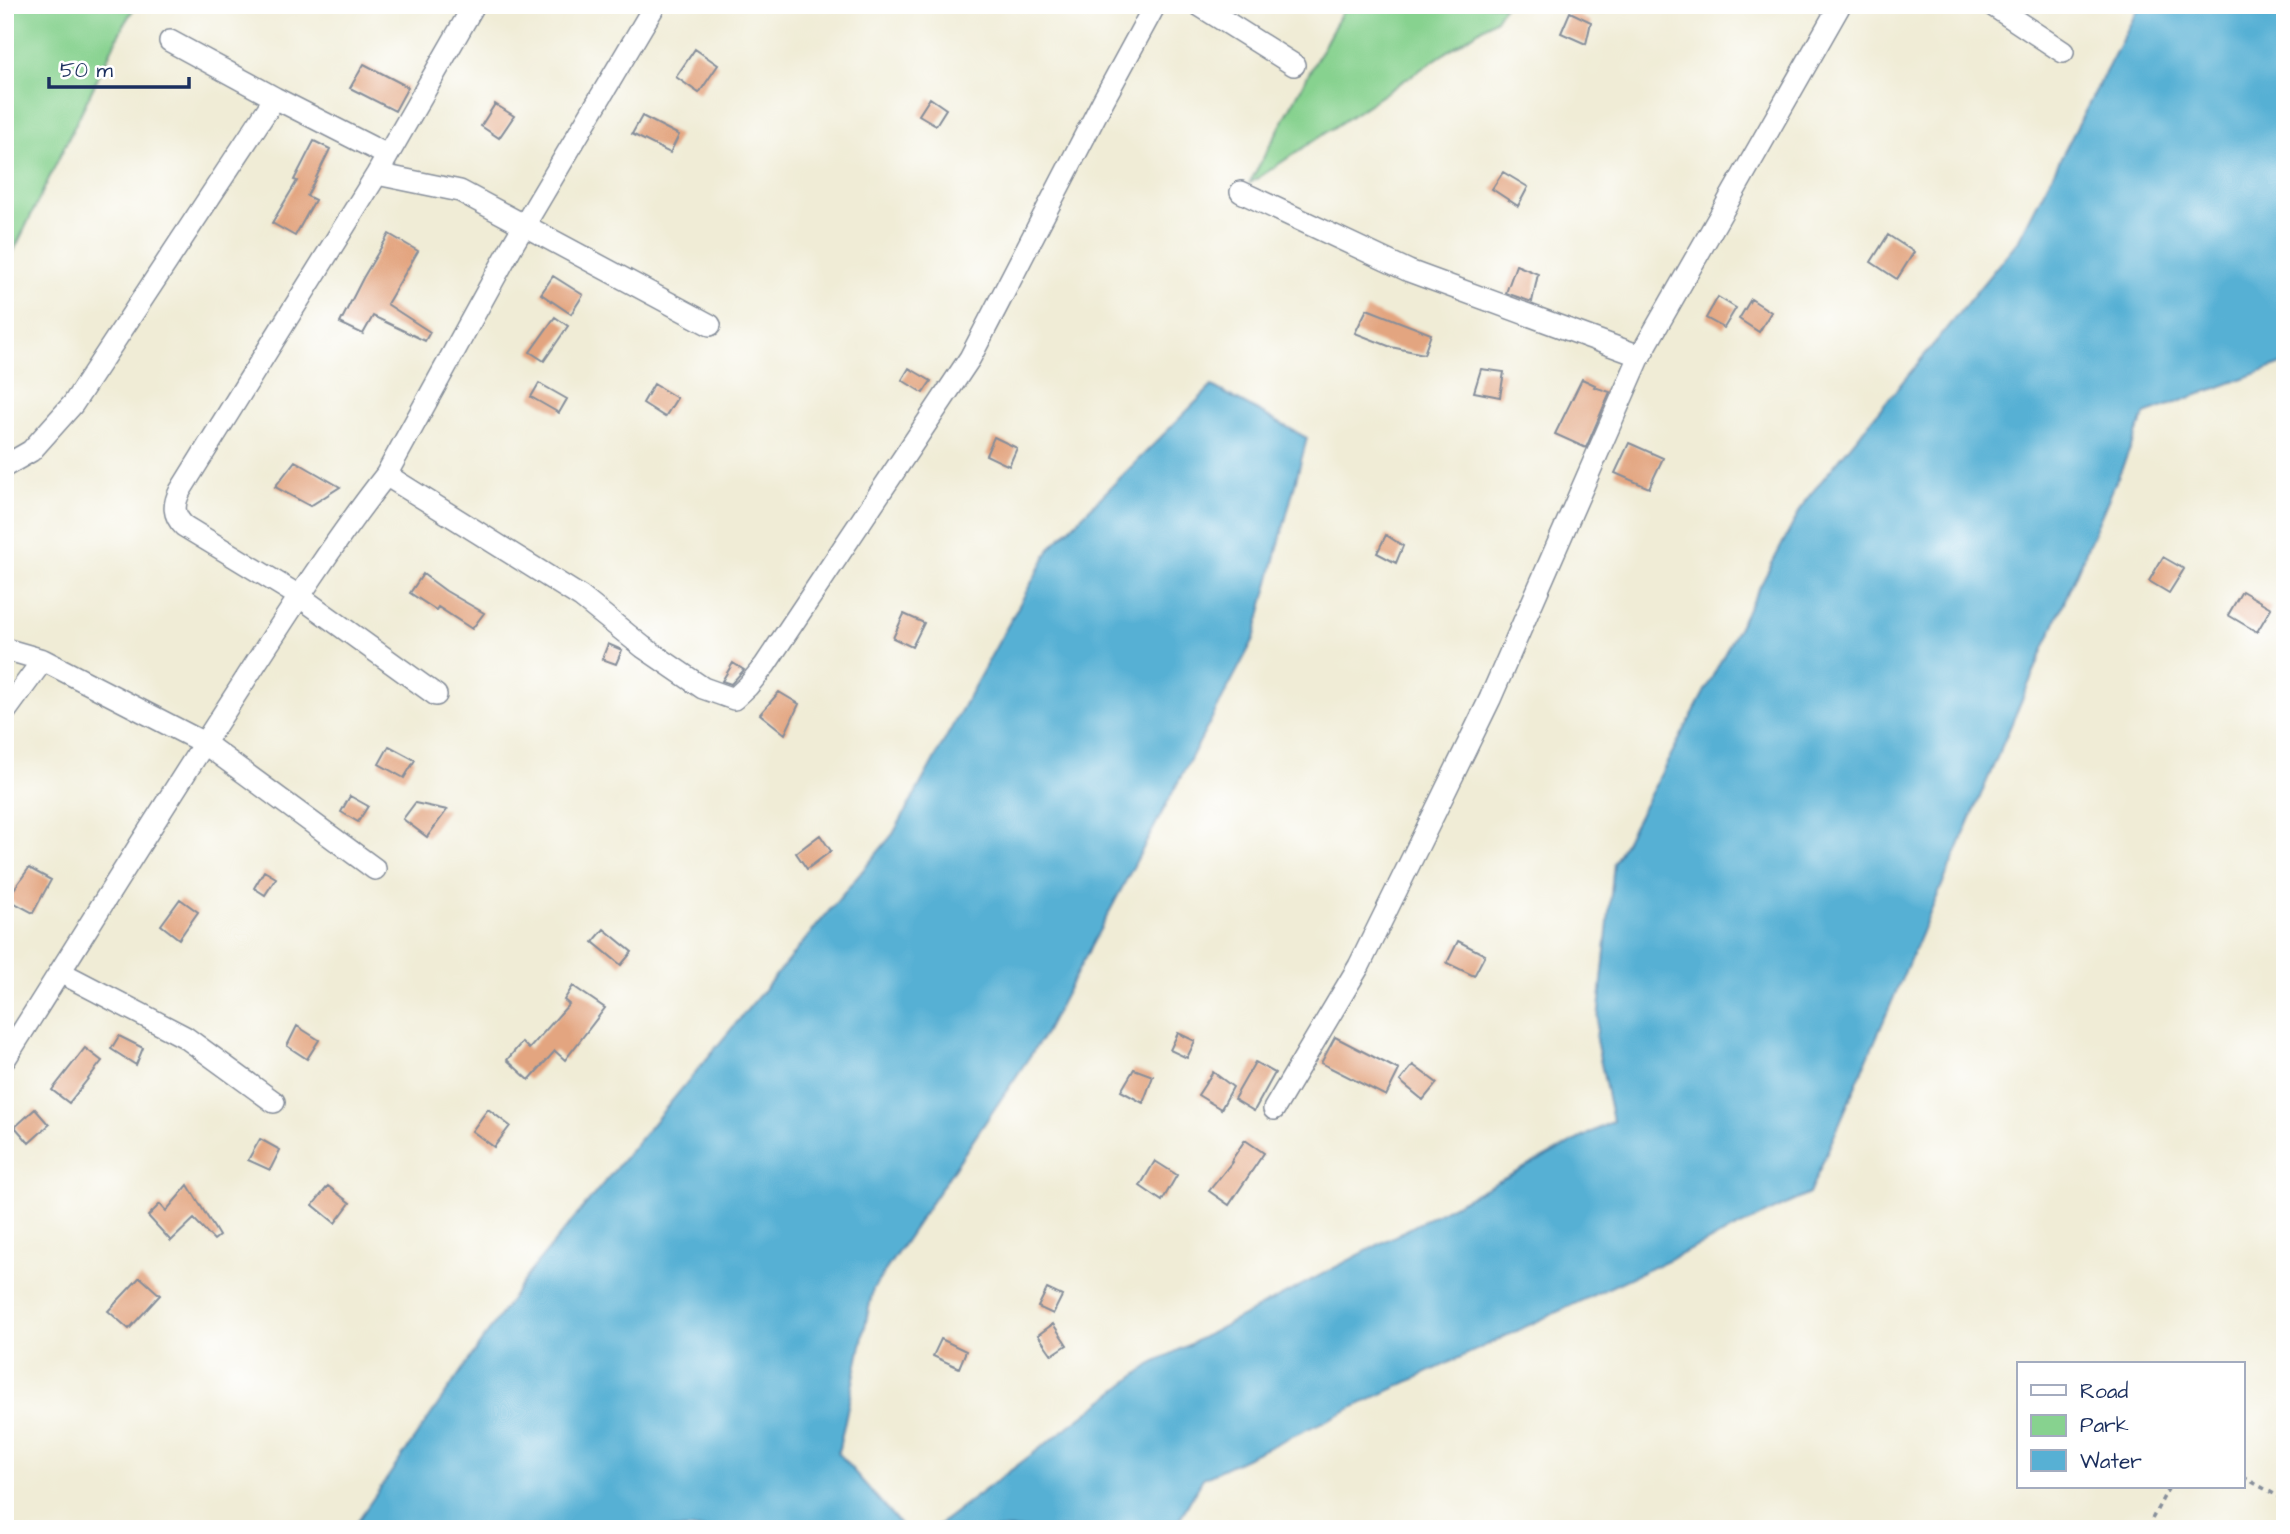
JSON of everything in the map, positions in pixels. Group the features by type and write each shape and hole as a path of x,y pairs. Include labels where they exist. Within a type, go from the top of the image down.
{"street":[{"path":"436,695 299,596 184,526 177,519 174,510 176,500 382,165 474,5"},
{"path":"5,1059 299,596 386,475 524,226 655,5"},
{"path":"386,475 581,597 643,647 703,688 734,699 765,665 970,358 1155,5"},
{"path":"1199,5 1294,65"},
{"path":"1274,1109 1359,966 1441,801 1490,699 1640,356 1840,5"},
{"path":"1992,5 2063,52"},
{"path":"170,41 275,98 382,165 460,191 710,325"},
{"path":"5,466 31,451 73,404 275,98"},
{"path":"1241,192 1409,271 1640,356"},
{"path":"5,649 43,660 204,743 375,869"},
{"path":"5,712 43,660"},
{"path":"60,972 185,1037 274,1102"}],"path":[{"path":"2244,1479 2285,1500"},
{"path":"2152,1519 2168,1488"}],"green space":[{"path":"5,5 136,5 124,24 5,269"},
{"path":"1346,5 1505,5 1496,19 1249,184"}],"water":[{"path":"2140,5 2285,5 2285,363 2145,414 1809,1194 1203,1478 1174,1529 933,1529 1150,1365 1613,1121 1596,1040 1614,863 1805,501 2018,241"},
{"path":"1212,386 1307,438 1254,639 1044,1035 873,1289 838,1453 904,1529 352,1529 529,1273 893,834 1051,547"}],"building":[{"path":"1570,12 1591,22 1586,44 1561,33"},
{"path":"695,49 718,65 699,93 676,77"},
{"path":"364,64 408,87 395,111 350,88"},
{"path":"930,98 946,109 936,125 919,115"},
{"path":"495,104 514,116 499,138 481,126"},
{"path":"642,116 679,135 670,153 632,134"},
{"path":"314,141 330,149 307,196 315,200 295,236 272,223 297,181 294,180"},
{"path":"1503,172 1528,187 1518,206 1492,189"},
{"path":"389,234 418,251 387,304 430,332 425,341 373,316 363,334 340,323"},
{"path":"1888,235 1914,252 1897,279 1871,262"},
{"path":"1516,265 1538,274 1532,302 1506,293"},
{"path":"553,276 583,295 571,314 541,294"},
{"path":"1718,297 1736,308 1724,328 1706,318"},
{"path":"1751,299 1771,312 1759,332 1739,319"},
{"path":"1367,309 1431,334 1424,354 1391,347 1355,333"},
{"path":"555,317 568,326 544,361 530,352"},
{"path":"909,368 931,381 923,393 902,380"},
{"path":"1481,369 1504,372 1500,397 1474,392"},
{"path":"1582,379 1595,385 1594,387 1610,392 1586,448 1555,434"},
{"path":"539,383 567,399 559,413 531,397"},
{"path":"654,384 677,398 665,417 643,403"},
{"path":"994,437 1017,448 1009,466 986,455"},
{"path":"1629,443 1663,458 1649,488 1615,473"},
{"path":"295,461 340,487 310,506 275,487"},
{"path":"1386,535 1403,546 1396,563 1377,553"},
{"path":"2163,557 2184,569 2169,593 2149,581"},
{"path":"423,574 484,613 472,629 410,593"},
{"path":"2242,591 2271,608 2257,632 2228,615"},
{"path":"904,614 924,623 912,647 893,638"},
{"path":"608,644 622,650 616,664 602,659"},
{"path":"733,663 744,670 731,684 722,681"},
{"path":"779,692 799,704 785,734 760,714"},
{"path":"389,746 415,760 404,778 379,764"},
{"path":"350,796 368,806 358,822 341,812"},
{"path":"415,803 447,810 427,837 403,819"},
{"path":"820,835 831,851 807,869 796,853"},
{"path":"29,868 51,880 33,913 7,899"},
{"path":"264,871 276,878 265,895 254,888"},
{"path":"180,899 198,912 179,939 161,925"},
{"path":"604,929 632,952 621,965 593,942"},
{"path":"1458,941 1485,955 1474,976 1447,963"},
{"path":"573,986 605,1008 565,1060 555,1051 529,1080 507,1060 522,1042 529,1049 569,1004 564,1000"},
{"path":"297,1026 319,1040 307,1059 287,1046"},
{"path":"1178,1033 1195,1041 1187,1058 1170,1050"},
{"path":"119,1036 143,1048 136,1065 111,1049"},
{"path":"1335,1037 1399,1070 1386,1096 1321,1063"},
{"path":"85,1048 102,1061 69,1103 52,1090"},
{"path":"1255,1062 1275,1073 1254,1111 1234,1099"},
{"path":"1413,1065 1437,1083 1423,1100 1400,1081"},
{"path":"1134,1069 1153,1076 1143,1103 1121,1091"},
{"path":"1213,1072 1233,1087 1221,1109 1198,1095"},
{"path":"35,1109 49,1125 29,1143 15,1127"},
{"path":"488,1109 510,1126 494,1147 472,1131"},
{"path":"260,1139 280,1150 270,1170 248,1160"},
{"path":"1245,1140 1264,1153 1229,1205 1209,1191"},
{"path":"1155,1161 1177,1175 1162,1201 1140,1186"},
{"path":"188,1185 219,1236 214,1240 194,1219 171,1241 148,1216 160,1204 166,1211"},
{"path":"328,1186 350,1203 335,1223 313,1205"},
{"path":"140,1277 160,1295 129,1329 108,1311"},
{"path":"1047,1289 1062,1296 1053,1314 1038,1307"},
{"path":"1053,1324 1067,1345 1052,1355 1038,1335"},
{"path":"941,1339 966,1351 959,1368 933,1356"}]}
